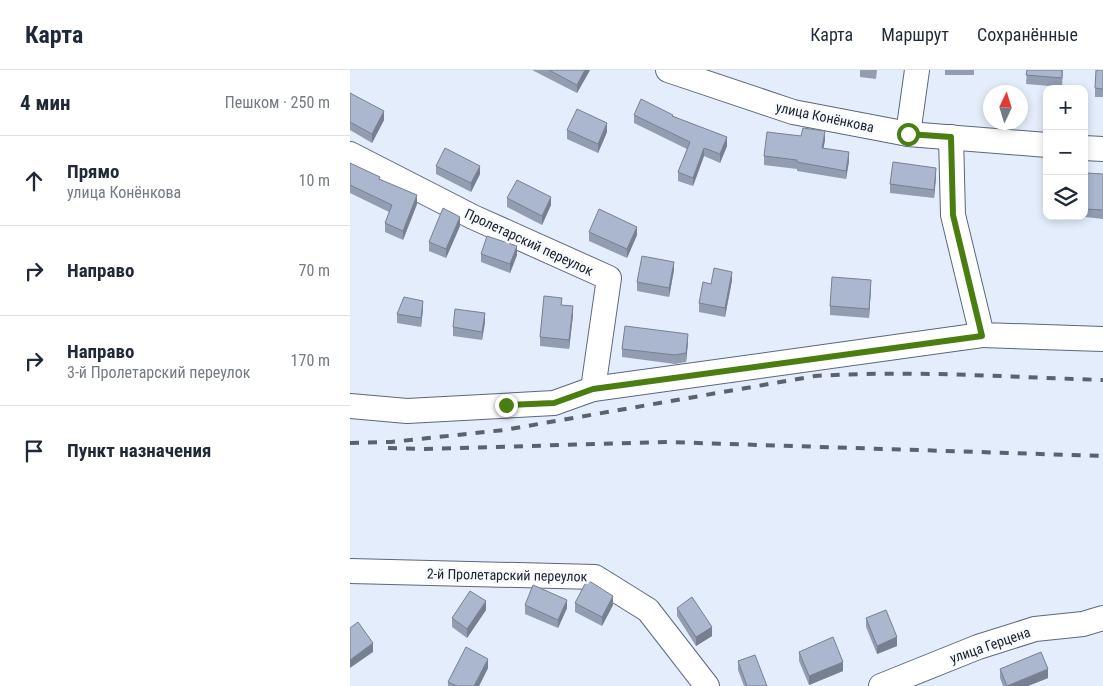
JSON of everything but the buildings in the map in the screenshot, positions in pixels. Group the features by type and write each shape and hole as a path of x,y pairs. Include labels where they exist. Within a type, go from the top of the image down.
{"street":[{"name":"улица Конёнкова","path":"668,70 678,75 793,112 908,134 1043,145"},
{"path":"908,134 917,70"},
{"path":"951,137 953,215 982,336"},
{"path":"1088,148 1103,149"},
{"name":"Пролетарский переулок","path":"350,154 473,217 609,278 593,389"},
{"path":"350,406 407,411 554,403 593,389 982,336 1103,339"},
{"name":"2-й Пролетарский переулок","path":"350,571 595,577 648,610 706,686"},
{"name":"улица Герцена","path":"880,686 978,647 1035,629 1083,624 1103,618"}],"railway":[{"path":"350,443 391,442 504,430 815,376 923,374 1103,380"},
{"path":"388,448 424,449 667,442 1103,456"}],"route":[{"path":"506,405 554,403 593,389 982,336 953,215 951,137 908,134"}]}
